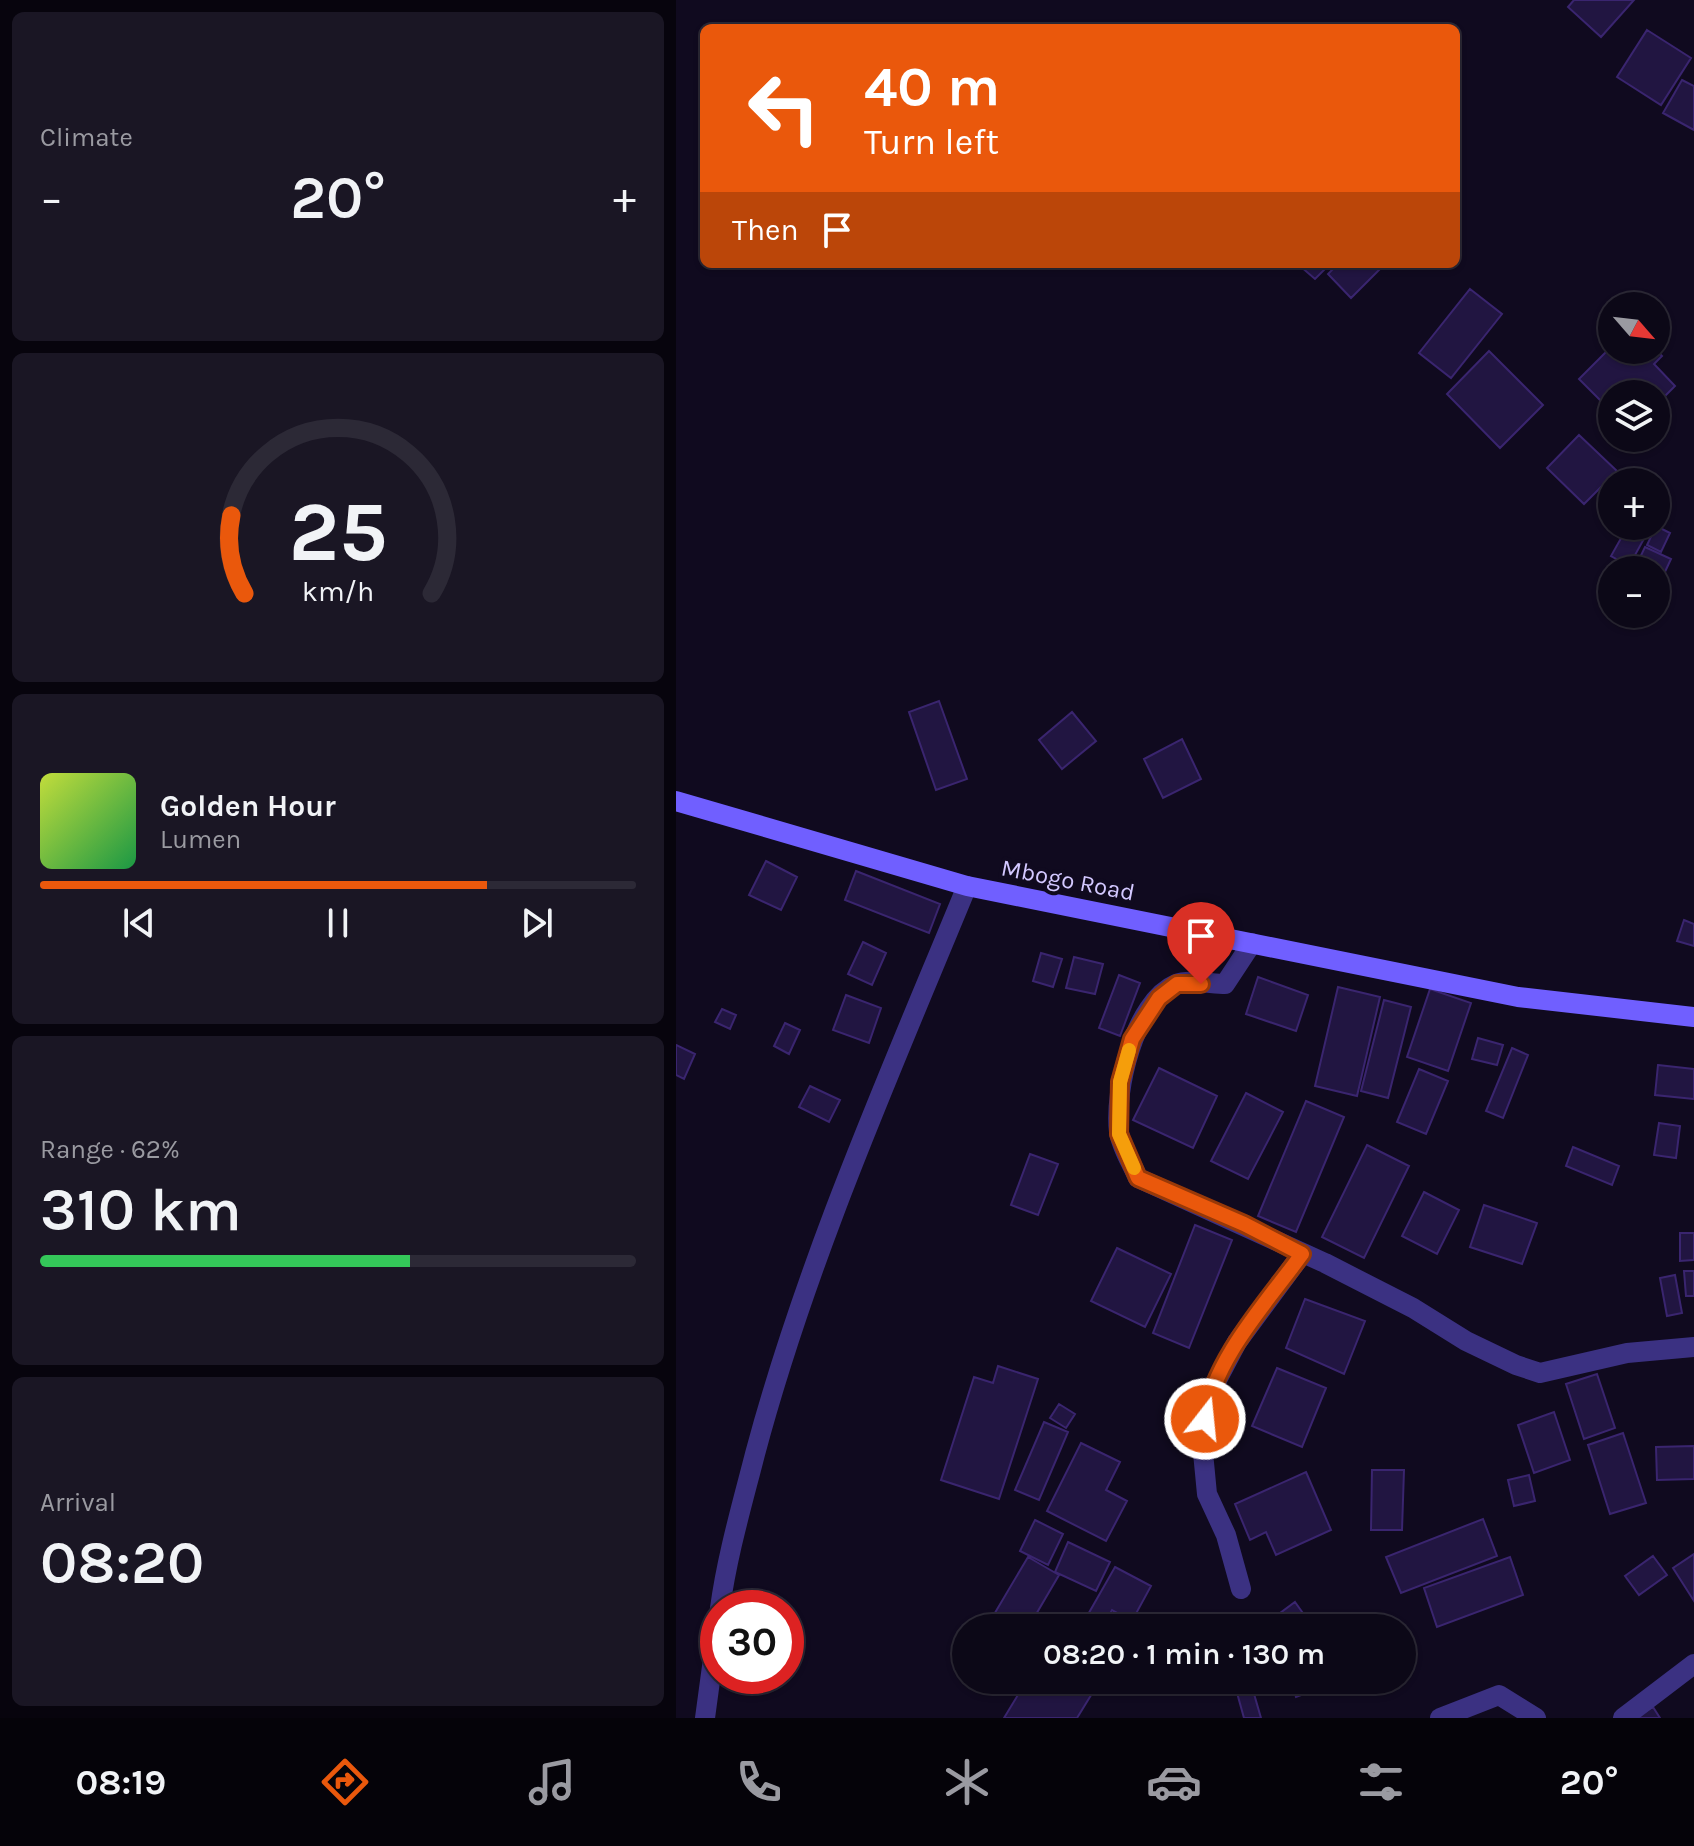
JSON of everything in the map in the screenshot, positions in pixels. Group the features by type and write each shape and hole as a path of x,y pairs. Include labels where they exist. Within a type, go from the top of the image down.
{"main road":[{"name":"Mbogo Road","path":"676,801 967,886 1518,997 1694,1017"}],"street":[{"path":"723,1590 726,1566 776,1374 819,1251 967,886"},
{"path":"1252,943 1225,984 1177,984 1159,998 1132,1039 1120,1082 1119,1134 1138,1178 1244,1224 1413,1308 1466,1341 1540,1373 1627,1353 1694,1347"},
{"path":"1241,1589 1226,1535 1207,1494 1202,1442 1208,1397 1237,1342 1302,1254"},
{"path":"1623,1718 1694,1664"},
{"path":"705,1718 708,1694"},
{"path":"1440,1718 1499,1695 1536,1718"}],"building":[{"path":"1574,0 1634,0 1601,37 1568,7"},
{"path":"1647,30 1691,58 1661,105 1617,77"},
{"path":"1682,80 1694,86 1694,130 1663,113"},
{"path":"1302,268 1326,268 1315,279"},
{"path":"1334,268 1380,269 1351,298 1328,274"},
{"path":"1470,289 1502,314 1451,378 1419,353"},
{"path":"1489,351 1543,405 1500,448 1447,394"},
{"path":"1598,360 1598,364 1654,364 1669,380 1598,380 1598,398 1579,379"},
{"path":"1579,435 1614,468 1598,468 1598,490 1584,504 1547,468"},
{"path":"1620,540 1643,540 1634,556 1611,556"},
{"path":"1649,540 1667,540 1661,552 1647,545"},
{"path":"1645,547 1664,556 1641,556"},
{"path":"939,701 967,779 936,790 909,712"},
{"path":"1072,712 1096,741 1062,769 1039,740"},
{"path":"1182,739 1201,779 1163,798 1144,759"},
{"path":"766,861 797,877 781,910 749,895"},
{"path":"856,871 940,904 929,933 845,900"},
{"path":"1684,920 1694,924 1694,946 1677,941"},
{"path":"863,942 886,953 872,985 848,974"},
{"path":"1041,953 1062,959 1053,987 1033,981"},
{"path":"1074,957 1103,964 1095,994 1066,988"},
{"path":"1119,975 1140,983 1120,1036 1099,1028"},
{"path":"1258,977 1308,995 1296,1031 1246,1014"},
{"path":"1338,987 1380,997 1357,1096 1315,1086"},
{"path":"1430,989 1471,1003 1448,1071 1407,1057"},
{"path":"846,995 881,1008 869,1043 833,1030"},
{"path":"1384,1000 1411,1007 1388,1098 1361,1091"},
{"path":"722,1009 736,1015 730,1029 715,1022"},
{"path":"785,1023 800,1030 789,1054 774,1046"},
{"path":"1478,1038 1503,1045 1497,1065 1472,1059"},
{"path":"676,1045 695,1054 684,1079 676,1075"},
{"path":"1512,1048 1528,1055 1503,1118 1486,1111"},
{"path":"1658,1065 1694,1069 1694,1099 1655,1095"},
{"path":"1159,1068 1217,1096 1193,1148 1133,1120"},
{"path":"1419,1069 1448,1081 1426,1134 1397,1122"},
{"path":"810,1086 840,1100 829,1122 799,1107"},
{"path":"1246,1093 1283,1112 1248,1179 1211,1161"},
{"path":"1306,1101 1344,1117 1296,1232 1258,1216"},
{"path":"1659,1123 1680,1126 1676,1158 1654,1155"},
{"path":"1367,1145 1409,1166 1364,1258 1322,1237"},
{"path":"1573,1147 1619,1166 1612,1185 1566,1166"},
{"path":"1030,1154 1058,1164 1038,1215 1011,1205"},
{"path":"1424,1192 1459,1210 1437,1254 1402,1236"},
{"path":"1484,1205 1537,1223 1522,1264 1470,1247"},
{"path":"1195,1225 1232,1240 1189,1348 1153,1333"},
{"path":"1680,1233 1694,1233 1694,1260 1680,1261"},
{"path":"1117,1248 1171,1274 1145,1327 1091,1301"},
{"path":"1684,1271 1694,1271 1694,1296 1686,1296"},
{"path":"1675,1275 1682,1313 1667,1316 1660,1278"},
{"path":"1305,1299 1365,1321 1344,1374 1286,1348"},
{"path":"998,1366 1038,1379 999,1499 941,1480 974,1377 993,1383"},
{"path":"1277,1368 1326,1388 1302,1447 1252,1426"},
{"path":"1597,1374 1615,1428 1584,1439 1566,1384"},
{"path":"1059,1404 1075,1414 1066,1428 1050,1418"},
{"path":"1554,1412 1570,1460 1534,1473 1518,1425"},
{"path":"1044,1422 1068,1432 1039,1500 1015,1490"},
{"path":"1623,1433 1646,1503 1610,1514 1588,1445"},
{"path":"1081,1443 1120,1462 1106,1490 1127,1501 1106,1541 1047,1511"},
{"path":"1694,1446 1694,1479 1657,1480 1656,1447"},
{"path":"1372,1470 1404,1470 1402,1530 1371,1530"},
{"path":"1306,1472 1331,1530 1276,1555 1266,1532 1250,1540 1235,1504"},
{"path":"1529,1475 1535,1501 1514,1506 1508,1480"},
{"path":"1483,1519 1497,1556 1401,1593 1386,1557"},
{"path":"1035,1520 1063,1534 1048,1565 1020,1551"},
{"path":"1068,1542 1110,1562 1096,1591 1055,1572"},
{"path":"1694,1554 1694,1601 1673,1568"},
{"path":"1653,1556 1667,1575 1639,1595 1625,1576"},
{"path":"1028,1557 1059,1575 1036,1614 994,1614"},
{"path":"1510,1557 1523,1595 1437,1627 1424,1588"},
{"path":"1115,1567 1151,1586 1136,1614 1119,1614 1112,1610 1110,1614 1088,1614"},
{"path":"1295,1602 1304,1614 1279,1614"},
{"path":"1019,1694 1092,1694 1077,1718 1004,1718"},
{"path":"1237,1694 1254,1694 1261,1718 1244,1718"},
{"path":"1653,1707 1660,1718 1635,1718"}],"slow traffic":[{"path":"1129,1050 1120,1082 1119,1134 1134,1168"}],"route":[{"path":"1201,984 1177,984 1159,998 1132,1039 1120,1082 1119,1134 1138,1178 1244,1224 1302,1254 1237,1342 1208,1397 1205,1419"}]}
